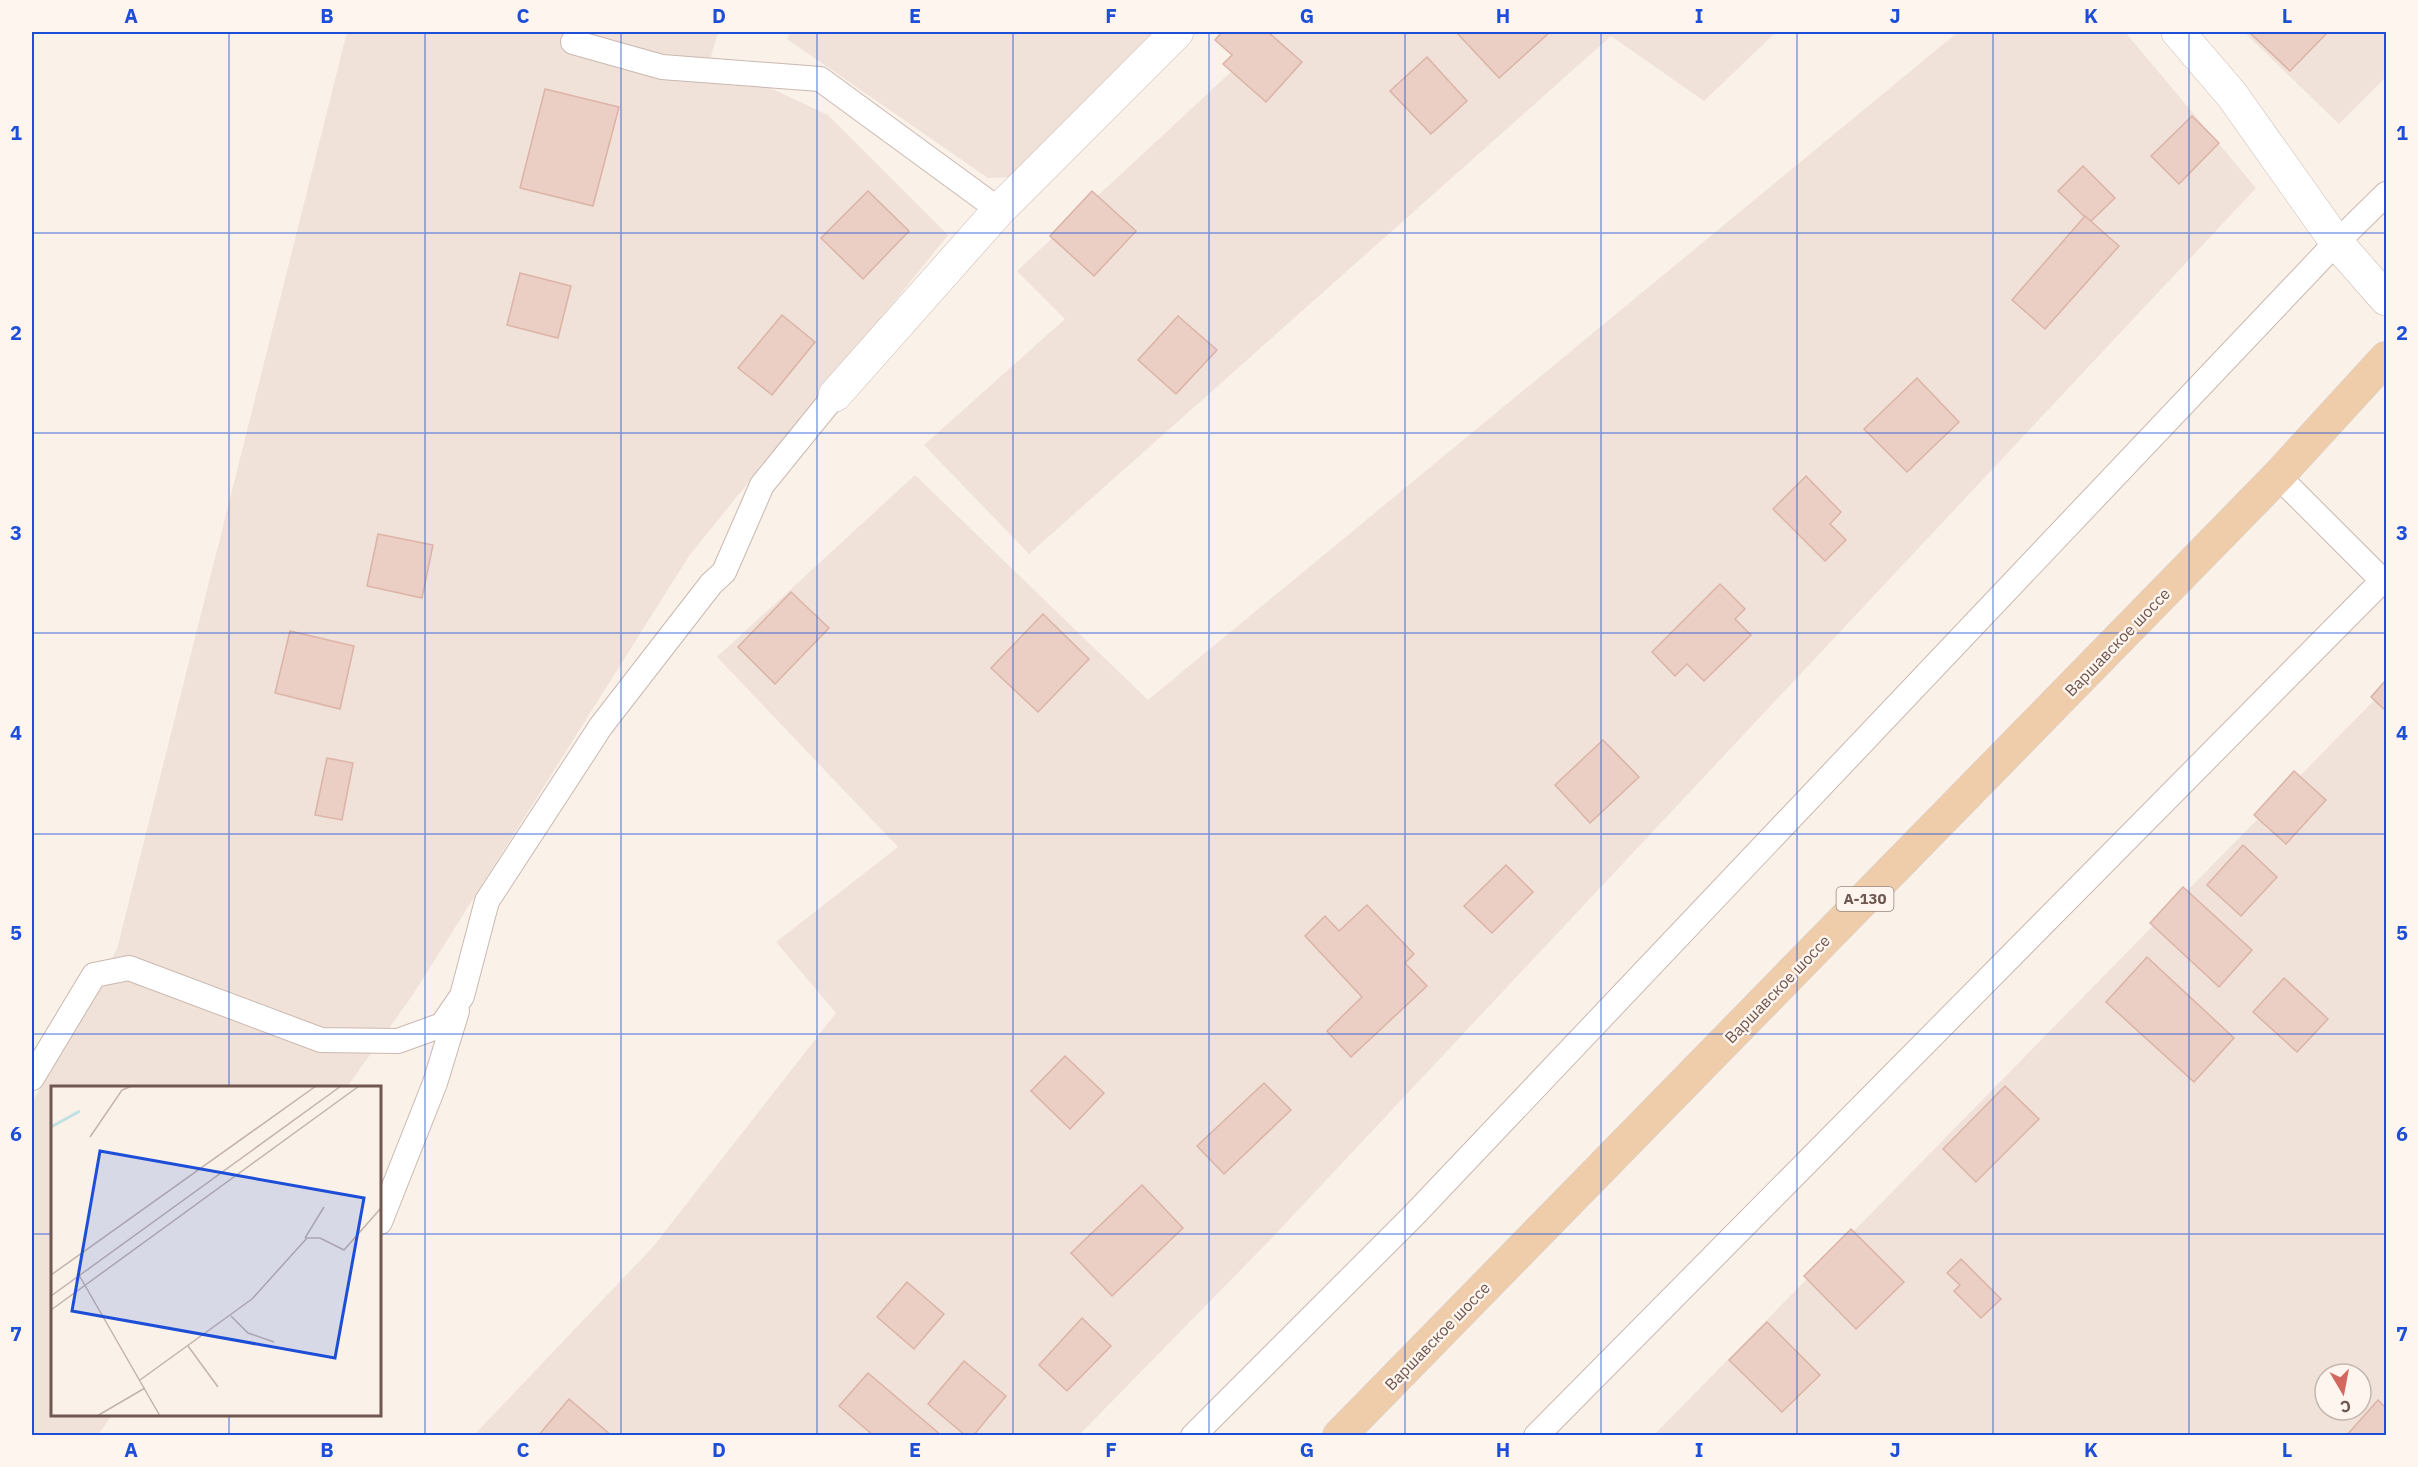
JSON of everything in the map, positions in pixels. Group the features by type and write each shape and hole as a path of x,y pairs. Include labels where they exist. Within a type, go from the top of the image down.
{"main road":[{"name":"Варшавское шоссе","path":"1339,1436 2278,476 2386,358"}],"street":[{"path":"835,395 999,210 1177,32"},
{"path":"2178,32 2232,95 2337,243 2386,299"}],"lane":[{"path":"573,42 662,67 820,79 999,210"},
{"path":"1193,1436 1413,1216 2386,194"},
{"path":"381,1219 435,1083 462,996 487,901 601,726 711,584 724,572 762,485 835,395"},
{"path":"1536,1436 2385,579 2278,476"},
{"path":"32,1078 94,975 129,968 321,1040 398,1041 442,1025 462,996"}],"shaded area":[{"path":"347,32 718,32 710,60 828,115 948,235 689,556 412,996 348,1086 51,1086 51,1416 111,1416 98,1435 32,1436 32,1103 117,949"},
{"path":"790,32 1157,32 1027,176 988,178 787,39"},
{"path":"1274,32 1776,32 1704,101 1611,36 1029,554 924,445 1065,319 1017,271"},
{"path":"1958,32 2125,32 2256,188 1269,1241 1079,1435 473,1436 652,1248 836,1013 776,942 898,847 717,657 915,475 1148,700"},
{"path":"2244,32 2386,32 2386,77 2339,124"},
{"path":"2386,688 2386,1435 1654,1435"}],"building":[{"path":"1222,32 1268,32 1302,62 1266,102 1223,64 1232,55 1215,40"},
{"path":"1550,32 1499,78 1457,33"},
{"path":"2249,32 2328,32 2290,71"},
{"path":"1427,57 1467,101 1431,134 1390,91"},
{"path":"545,89 619,107 593,206 520,188"},
{"path":"2192,116 2219,143 2179,184 2151,156"},
{"path":"2083,166 2115,198 2090,222 2058,191"},
{"path":"868,191 909,231 863,279 821,238"},
{"path":"1092,191 1136,231 1094,276 1050,236"},
{"path":"2085,216 2119,246 2045,329 2012,300"},
{"path":"520,273 571,286 558,338 507,325"},
{"path":"782,315 815,342 772,395 738,368"},
{"path":"1178,316 1217,350 1176,394 1138,360"},
{"path":"1917,378 1959,422 1907,472 1864,429"},
{"path":"1806,476 1841,512 1830,524 1846,540 1825,561 1773,509"},
{"path":"378,534 433,545 422,598 367,586"},
{"path":"1720,584 1745,609 1735,619 1751,635 1704,681 1687,664 1675,676 1652,652"},
{"path":"791,592 829,628 775,684 738,647"},
{"path":"1043,614 1089,659 1038,712 991,668"},
{"path":"290,631 354,646 340,709 275,693"},
{"path":"2386,680 2386,711 2371,697"},
{"path":"1603,740 1639,777 1590,823 1555,785"},
{"path":"327,758 353,763 342,820 315,815"},
{"path":"2294,771 2326,800 2286,844 2254,815"},
{"path":"2243,845 2277,877 2241,916 2207,885"},
{"path":"1506,865 1533,892 1492,933 1464,906"},
{"path":"2183,887 2252,950 2219,987 2150,923"},
{"path":"1367,905 1414,954 1405,963 1427,986 1351,1057 1327,1031 1362,997 1305,936 1325,916 1339,931"},
{"path":"2147,957 2234,1038 2194,1082 2106,1002"},
{"path":"2284,978 2328,1019 2297,1052 2253,1012"},
{"path":"1065,1056 1104,1093 1070,1129 1031,1091"},
{"path":"1264,1083 1291,1110 1224,1174 1197,1146"},
{"path":"2005,1086 2039,1119 1976,1182 1943,1149"},
{"path":"1142,1185 1183,1228 1112,1296 1071,1253"},
{"path":"1851,1229 1904,1282 1856,1329 1804,1276"},
{"path":"1961,1259 2001,1299 1981,1318 1954,1291 1960,1285 1947,1273"},
{"path":"907,1282 944,1314 914,1349 877,1317"},
{"path":"1082,1318 1111,1346 1067,1391 1039,1365"},
{"path":"1767,1322 1820,1375 1782,1412 1729,1360"},
{"path":"964,1361 1006,1396 973,1436 966,1436 928,1404"},
{"path":"868,1373 942,1436 874,1436 839,1406"},
{"path":"569,1399 612,1436 538,1436"},
{"path":"2378,1400 2386,1408 2386,1436 2346,1436 2358,1422 2373,1422 2373,1406"}]}
